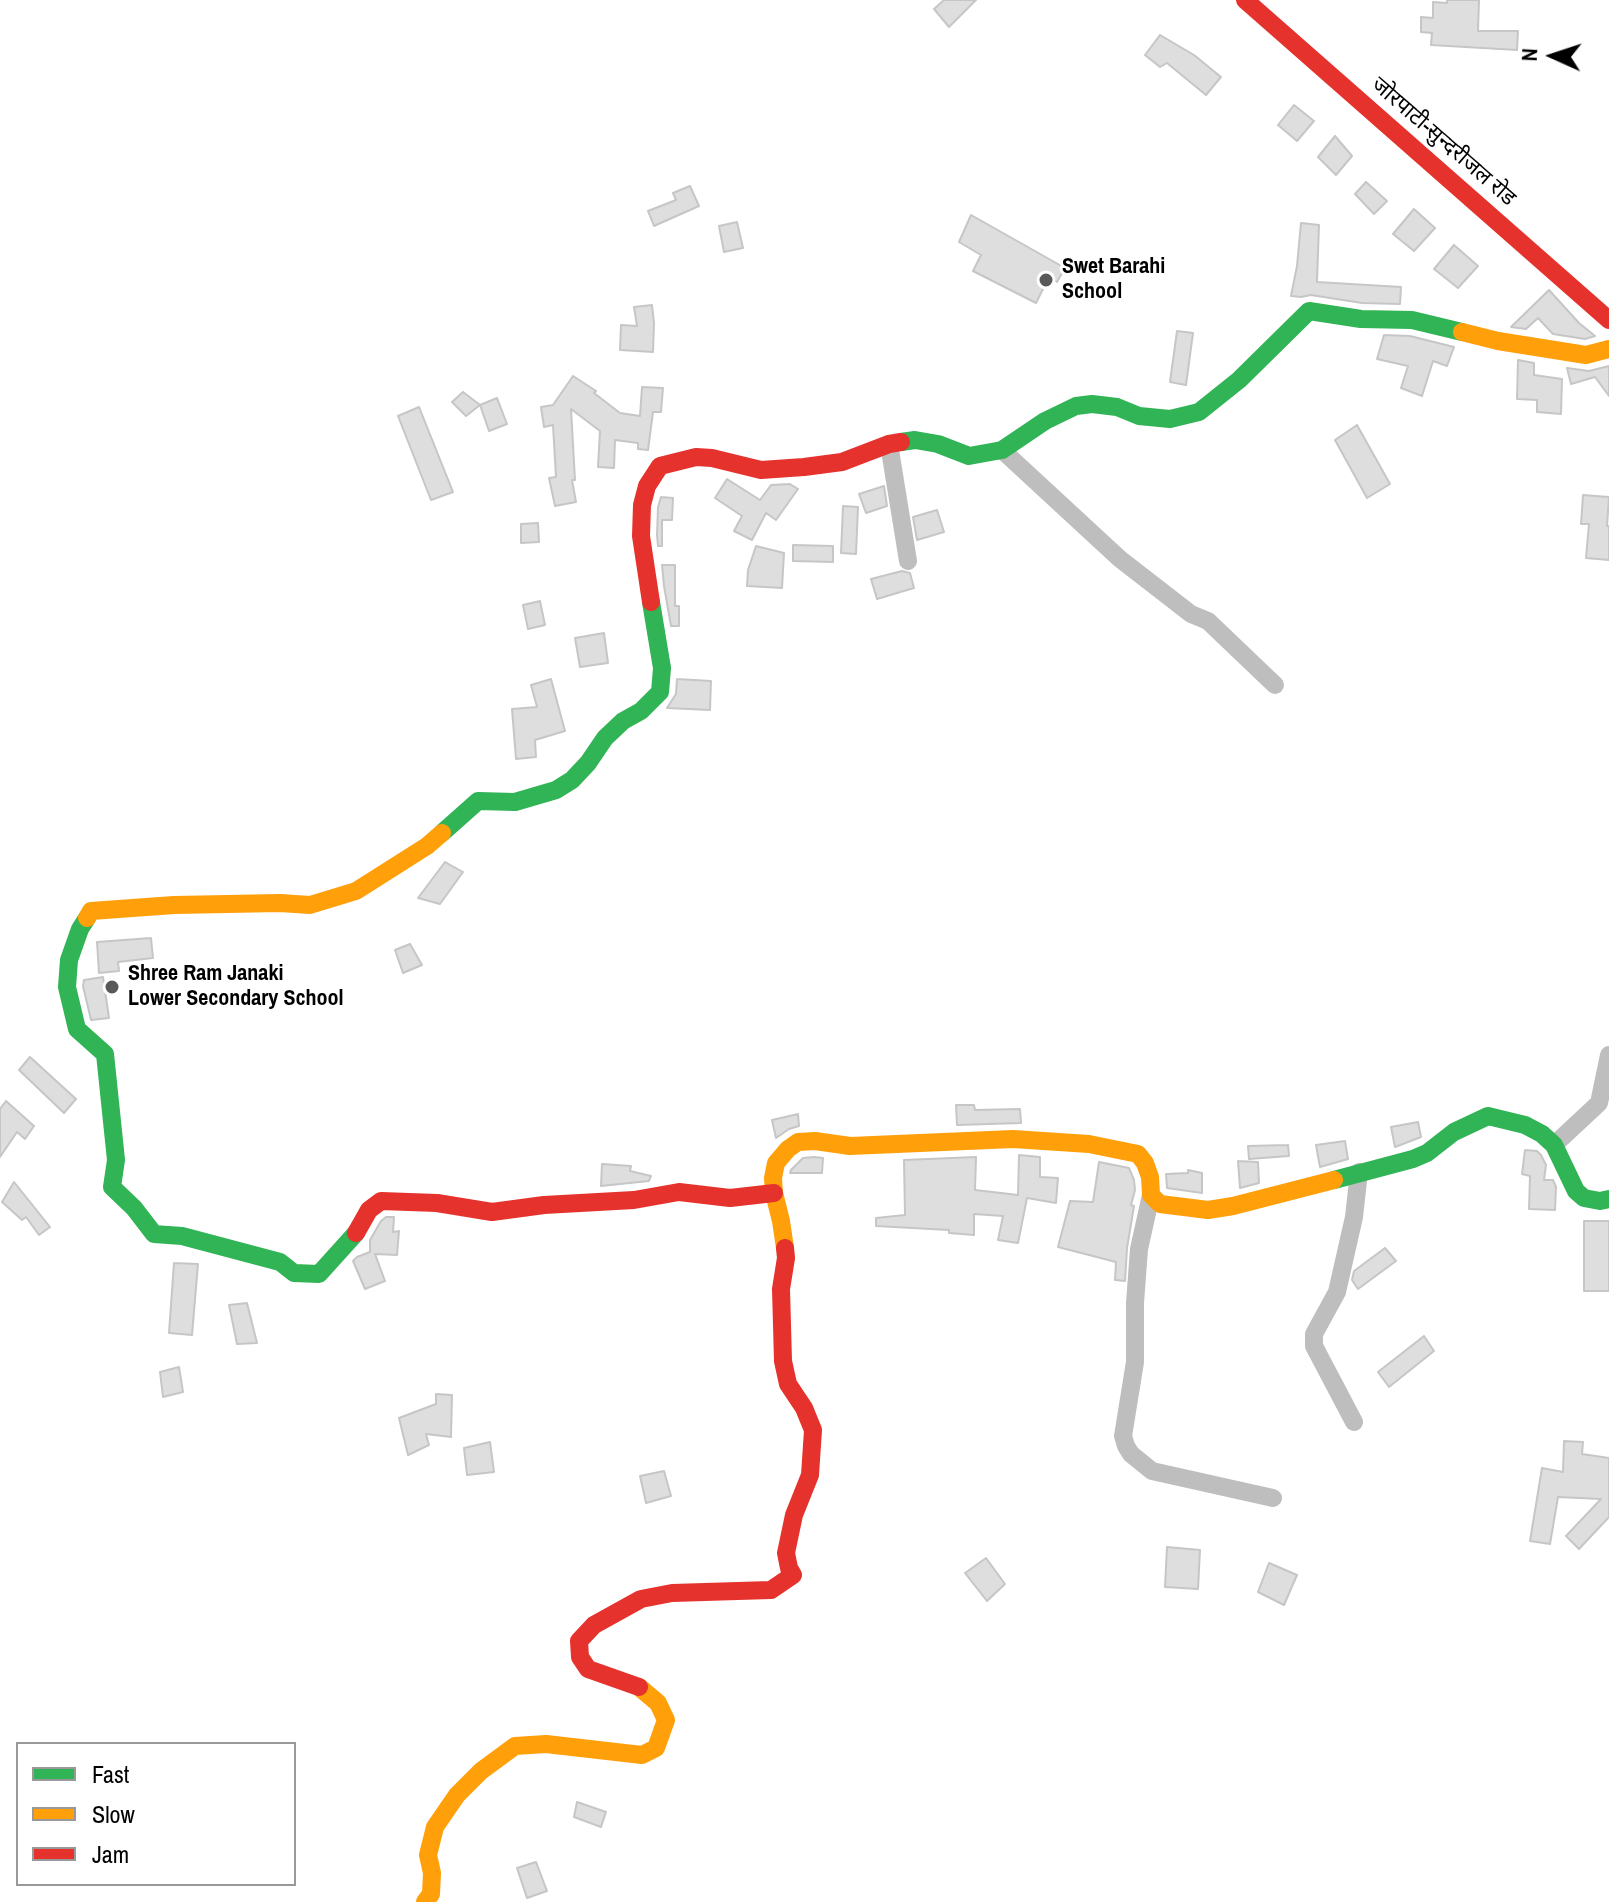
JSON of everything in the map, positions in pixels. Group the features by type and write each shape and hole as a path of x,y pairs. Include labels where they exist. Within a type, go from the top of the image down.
{"street":[{"name":"जोरपाटी-सुन्दरीजल रोड","path":"1245,0 1609,320"},
{"path":"774,1193 730,1198 679,1192 634,1200 544,1205 492,1212 437,1203 381,1201 369,1210 352,1239 319,1274 294,1273 280,1262 182,1236 154,1234 134,1208 112,1187 116,1160 105,1054 77,1029 67,987 69,960 80,929 91,911 174,905 310,905 356,891 427,846 478,801 515,802 556,790 572,780 605,738 660,692 662,668 641,536 644,495 660,466 696,457 761,470 804,467 842,462 889,444 915,440 938,444 969,456 1002,450 1045,421 1076,406 1092,404 1117,407 1139,416 1170,419 1199,412 1239,380 1309,311 1361,319 1412,320 1498,341 1586,355 1609,349"},
{"path":"889,444 908,561"},
{"path":"1002,450 1120,559 1191,614 1208,621 1275,685"},
{"path":"1554,1145 1599,1103 1609,1055"},
{"path":"1151,1195 1160,1204 1208,1210 1233,1206 1413,1159 1427,1153 1454,1132 1488,1116 1525,1125 1542,1134 1554,1145 1576,1191 1584,1198 1609,1199"},
{"path":"425,1902 431,1894 432,1873 428,1855 435,1827 457,1795 481,1771 515,1746 546,1744 642,1755 656,1748 666,1720 658,1703 637,1685 588,1669 580,1657 579,1641 594,1625 641,1599 672,1593 771,1590 793,1575 786,1553 794,1515 810,1475 813,1430 804,1408 788,1384 783,1361 781,1289 786,1258 773,1178 776,1163 798,1142 850,1146 1013,1139 1089,1144 1138,1154 1150,1177 1151,1195 1139,1249 1135,1362 1123,1436 1126,1446 1152,1471 1273,1498"},
{"path":"1354,1422 1314,1346 1314,1334 1337,1292 1354,1217 1359,1172"}],"building":[{"path":"944,0 976,0 949,27 934,9"},
{"path":"1447,0 1479,0 1478,31 1518,31 1517,50 1431,45 1432,33 1421,32 1421,17 1433,18 1433,2 1447,3"},
{"path":"1160,35 1194,55 1221,77 1206,95 1167,63 1160,67 1145,55"},
{"path":"1294,105 1314,121 1297,141 1278,125"},
{"path":"1335,136 1352,156 1336,175 1318,157"},
{"path":"1366,182 1387,201 1374,214 1355,194"},
{"path":"690,186 699,206 654,226 648,211 676,200 673,193"},
{"path":"1414,209 1435,228 1414,251 1393,234"},
{"path":"971,215 1065,268 1057,282 1049,277 1036,303 973,271 981,255 959,242"},
{"path":"737,222 743,248 724,252 719,226"},
{"path":"1301,223 1319,225 1317,282 1401,287 1400,304 1362,303 1311,295 1291,296"},
{"path":"1454,245 1478,266 1458,288 1434,269"},
{"path":"1549,290 1595,336 1585,339 1553,334 1538,318 1526,329 1511,327"},
{"path":"652,305 653,352 620,350 621,325 637,326 634,307"},
{"path":"1177,331 1193,333 1186,385 1170,382"},
{"path":"1384,335 1410,336 1454,347 1447,366 1433,361 1422,396 1401,388 1408,366 1377,359"},
{"path":"1518,360 1534,363 1534,375 1562,379 1561,414 1537,412 1537,400 1517,399"},
{"path":"1609,366 1609,396 1595,377 1571,384 1567,368 1589,371"},
{"path":"573,376 596,391 594,393 620,413 640,416 642,387 663,388 661,412 653,412 648,450 638,449 638,443 615,440 614,468 598,467 600,431 571,409 575,480 572,480 576,502 555,506 549,478 556,477 553,425 544,427 541,407 553,405"},
{"path":"463,392 480,405 466,416 452,402"},
{"path":"497,398 507,424 489,431 480,405"},
{"path":"419,407 453,492 431,500 398,416"},
{"path":"1357,425 1390,484 1367,498 1335,440"},
{"path":"727,479 760,500 771,485 790,484 798,489 776,520 766,513 752,540 734,531 742,516 715,498"},
{"path":"884,486 887,506 866,513 859,494"},
{"path":"1583,495 1609,497 1609,560 1586,558 1589,524 1581,524"},
{"path":"661,497 673,498 672,520 662,520 662,546 658,546 658,507"},
{"path":"843,506 858,507 856,554 841,553"},
{"path":"937,510 944,532 917,540 913,517"},
{"path":"538,523 539,542 521,543 521,524"},
{"path":"793,545 833,546 833,562 793,561"},
{"path":"756,546 784,553 782,588 747,586 748,570"},
{"path":"662,565 675,565 675,606 679,606 679,626 671,626"},
{"path":"902,571 910,573 914,588 877,599 871,579"},
{"path":"540,601 545,625 528,629 523,605"},
{"path":"604,633 608,663 580,667 575,638"},
{"path":"551,679 565,731 535,740 536,757 516,759 512,709 537,707 531,685"},
{"path":"677,679 711,681 710,710 667,708 676,694"},
{"path":"445,862 463,872 440,904 418,898"},
{"path":"151,938 153,958 118,962 119,971 99,973 97,942"},
{"path":"410,944 422,965 403,973 395,950"},
{"path":"103,977 109,1018 91,1020 84,980"},
{"path":"30,1057 76,1099 64,1113 19,1070"},
{"path":"6,1101 34,1126 25,1139 17,1132 0,1157 0,1109"},
{"path":"956,1105 974,1105 975,1110 1020,1109 1021,1123 957,1125"},
{"path":"798,1114 799,1126 776,1138 772,1120"},
{"path":"1418,1122 1421,1137 1395,1147 1391,1127"},
{"path":"1345,1141 1348,1159 1320,1167 1316,1145"},
{"path":"1288,1145 1289,1156 1249,1159 1248,1146"},
{"path":"1525,1150 1537,1151 1546,1165 1544,1180 1553,1180 1556,1187 1555,1210 1529,1209 1530,1176 1522,1174"},
{"path":"1019,1155 1040,1157 1040,1177 1058,1178 1056,1203 1027,1198 1018,1243 998,1240 1003,1216 974,1214 974,1235 949,1233 949,1230 876,1226 876,1218 905,1215 904,1160 976,1157 975,1190 1018,1195"},
{"path":"803,1158 823,1158 822,1173 790,1173"},
{"path":"1238,1161 1258,1162 1259,1183 1240,1188"},
{"path":"1099,1162 1129,1168 1134,1180 1125,1281 1115,1280 1116,1262 1058,1247 1070,1201 1093,1202"},
{"path":"602,1164 631,1166 630,1171 651,1176 649,1181 601,1186"},
{"path":"1188,1170 1202,1173 1202,1193 1167,1188 1166,1174 1188,1173"},
{"path":"14,1182 50,1227 39,1235 26,1217 22,1220 2,1202"},
{"path":"386,1217 394,1217 393,1232 399,1231 397,1255 375,1254 385,1281 365,1289 353,1261 370,1252 370,1240"},
{"path":"1584,1221 1609,1221 1609,1291 1584,1291"},
{"path":"1385,1248 1396,1261 1358,1289 1352,1280 1354,1271"},
{"path":"174,1263 198,1264 192,1335 169,1333"},
{"path":"247,1303 257,1343 237,1344 229,1305"},
{"path":"1424,1336 1434,1351 1389,1387 1378,1372"},
{"path":"179,1367 183,1392 163,1397 160,1372"},
{"path":"436,1394 452,1395 451,1437 426,1434 429,1445 408,1455 399,1418 436,1404"},
{"path":"1564,1441 1583,1442 1582,1454 1609,1458 1609,1517 1579,1549 1566,1536 1601,1499 1558,1497 1550,1544 1530,1541 1542,1468 1563,1472"},
{"path":"490,1442 494,1472 467,1475 464,1448"},
{"path":"664,1471 671,1496 646,1503 640,1476"},
{"path":"1167,1547 1200,1550 1198,1589 1165,1587"},
{"path":"986,1558 1005,1584 987,1601 965,1573"},
{"path":"1269,1563 1297,1575 1284,1605 1258,1592"},
{"path":"577,1802 606,1812 601,1827 574,1817"},
{"path":"536,1862 547,1891 527,1898 517,1868"}],"traffic: fast":[{"path":"901,442 915,440 938,444 969,456 1002,450 1045,421 1076,406 1117,407 1139,416 1170,419 1199,412 1239,380 1309,311 1361,319 1412,320 1462,332"},
{"path":"442,833 478,801 515,802 556,790 572,780 605,738 660,692 662,668 651,602"},
{"path":"87,918 69,960 67,987 77,1029 105,1054 116,1160 112,1187 134,1208 154,1234 182,1236 280,1262 294,1273 319,1274 356,1233"},
{"path":"1334,1180 1413,1159 1427,1153 1454,1132 1488,1116 1525,1125 1542,1134 1554,1145 1576,1191 1584,1198 1609,1199"}],"traffic: slow":[{"path":"1462,332 1586,355 1609,349"},
{"path":"87,918 91,911 174,905 310,905 356,891 442,833"},
{"path":"785,1248 773,1178 776,1163 798,1142 850,1146 1013,1139 1089,1144 1138,1154 1150,1177 1151,1195 1160,1204 1208,1210 1334,1180"},
{"path":"425,1902 431,1894 432,1873 428,1855 435,1827 457,1795 481,1771 515,1746 546,1744 642,1755 656,1748 666,1720 658,1703 639,1687"}],"traffic: jam":[{"path":"1245,0 1609,320"},
{"path":"651,602 641,536 642,505 647,486 660,466 696,457 761,470 804,467 842,462 901,442"},
{"path":"356,1233 369,1210 381,1201 437,1203 492,1212 544,1205 634,1200 679,1192 730,1198 774,1193"},
{"path":"639,1687 588,1669 580,1657 579,1641 594,1625 641,1599 672,1593 771,1590 793,1575 786,1553 794,1515 810,1475 813,1430 804,1408 788,1384 783,1361 781,1289 785,1248"}],"place":[{"name":"Swet Barahi School","path":"1046,280"},
{"name":"Shree Ram Janaki Lower Secondary School","path":"112,987"}]}
